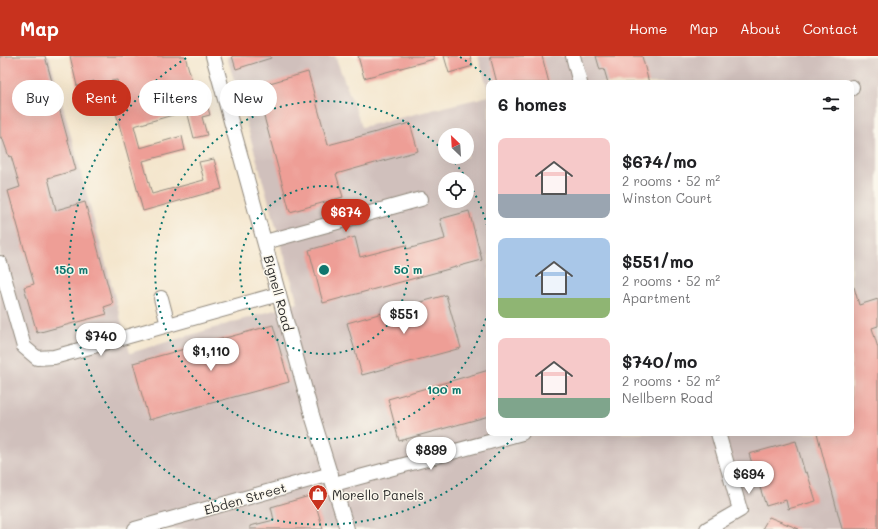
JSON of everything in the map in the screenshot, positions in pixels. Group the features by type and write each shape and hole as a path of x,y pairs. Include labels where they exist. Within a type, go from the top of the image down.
{"street":[{"name":"Bignell Road","path":"213,56 312,415 333,479 347,529"},
{"path":"573,56 579,80"},
{"path":"265,242 421,199"},
{"path":"0,263 24,347 37,358 54,357 279,294"},
{"path":"160,298 168,325"},
{"name":"Ebden Street","path":"135,529 510,436"},
{"path":"707,529 740,510 719,436"}],"shaded area":[{"path":"0,56 49,56 56,80 12,80 12,116 64,116 64,111 130,353 298,303 244,116 277,116 277,80 234,80 227,56 335,56 362,127 486,97 486,436 854,436 854,80 486,80 486,83 478,56 878,56 878,529 0,529"}],"building":[{"path":"0,56 45,56 52,80 12,80 12,116 61,116 76,170 48,178 56,210 85,202 113,304 104,307 107,314 37,333 24,287 34,284 8,191 20,187 11,156 9,157 2,137 0,138"},
{"path":"70,56 185,56 192,80 139,80 139,116 169,116 134,126 140,148 182,136 185,150 143,161 152,194 204,180 199,162 214,159 222,189 143,211 117,116 131,116 131,80 76,80"},
{"path":"232,56 270,56 271,58 236,69"},
{"path":"358,56 434,56 434,59 364,78"},
{"path":"444,56 470,56 473,66 449,73"},
{"path":"490,56 542,56 548,80 496,80"},
{"path":"596,56 642,56 648,80 607,80 604,69 600,70"},
{"path":"308,72 328,145 410,123 418,151 336,174 343,197 290,212 264,116 277,116 277,81"},
{"path":"188,116 206,116 202,117 207,135 194,138"},
{"path":"469,211 482,260 323,303 309,250 355,237 360,257 406,245 407,249 445,239 440,219"},
{"path":"854,287 859,305 878,299 878,326 872,328 878,348 878,529 842,529 818,436 854,436"},
{"path":"446,295 461,348 362,375 347,323"},
{"path":"273,325 289,382 149,420 133,363"},
{"path":"486,371 486,417 399,441 388,399"},
{"path":"796,441 805,473 807,472 816,501 788,509 786,500 766,506 749,454"},
{"path":"313,495 323,529 250,529 250,526 274,520 271,507"},
{"path":"769,517 799,529 762,529"}],"place":[{"name":"Morello Panels","path":"318,511"}]}
